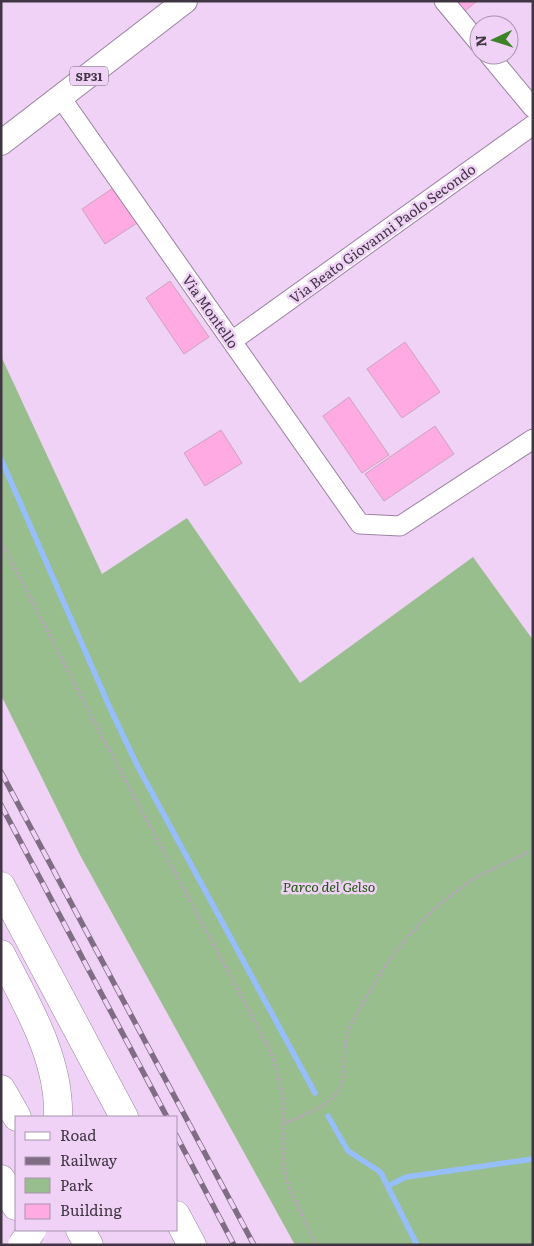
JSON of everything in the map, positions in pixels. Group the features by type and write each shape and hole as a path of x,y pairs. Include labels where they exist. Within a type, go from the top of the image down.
{"highway":[{"path":"1,886 123,1116"},
{"path":"1,954 34,1020 51,1061 58,1116"},
{"path":"1,1088 16,1116"},
{"path":"1,1179 15,1204"},
{"path":"178,1219 192,1245"},
{"path":"22,1245 30,1231"},
{"path":"31,1231 38,1245"},
{"path":"81,1231 89,1245"}],"main road":[{"name":"SP31","path":"1,143 61,98 177,4"}],"street":[{"path":"444,1 469,31"},
{"path":"497,65 533,108"},
{"name":"Via Montello","path":"61,98 360,524 400,526 533,439"},
{"name":"Via Beato Giovanni Paolo Secondo","path":"232,341 533,125"}],"path":[{"path":"1,541 97,727 268,1046 277,1070 283,1095 283,1166 288,1185 316,1245"},
{"path":"282,1124 302,1117 324,1104 341,1087 349,1029 374,984 404,943 434,908 480,875 533,850"}],"green space":[{"name":"Parco del Gelso","path":"1,356 102,574 187,518 300,683 473,557 533,640 533,1245 295,1245 80,855 1,695"}],"building":[{"path":"457,1 477,1 465,11"},
{"path":"113,188 137,223 105,244 82,209"},
{"path":"170,281 209,337 184,354 146,298"},
{"path":"405,342 440,392 402,418 367,369"},
{"path":"349,397 389,455 362,473 323,416"},
{"path":"435,426 454,454 384,501 365,474"},
{"path":"221,430 242,463 205,486 184,453"}],"waterway":[{"path":"1,459 110,708 138,767 315,1093"},
{"path":"328,1116 348,1151 379,1171 382,1175 417,1245"},
{"path":"388,1186 406,1177 533,1159"}],"railway":[{"path":"1,772 254,1245"},
{"path":"1,805 166,1116"},
{"path":"178,1139 234,1245"}]}
